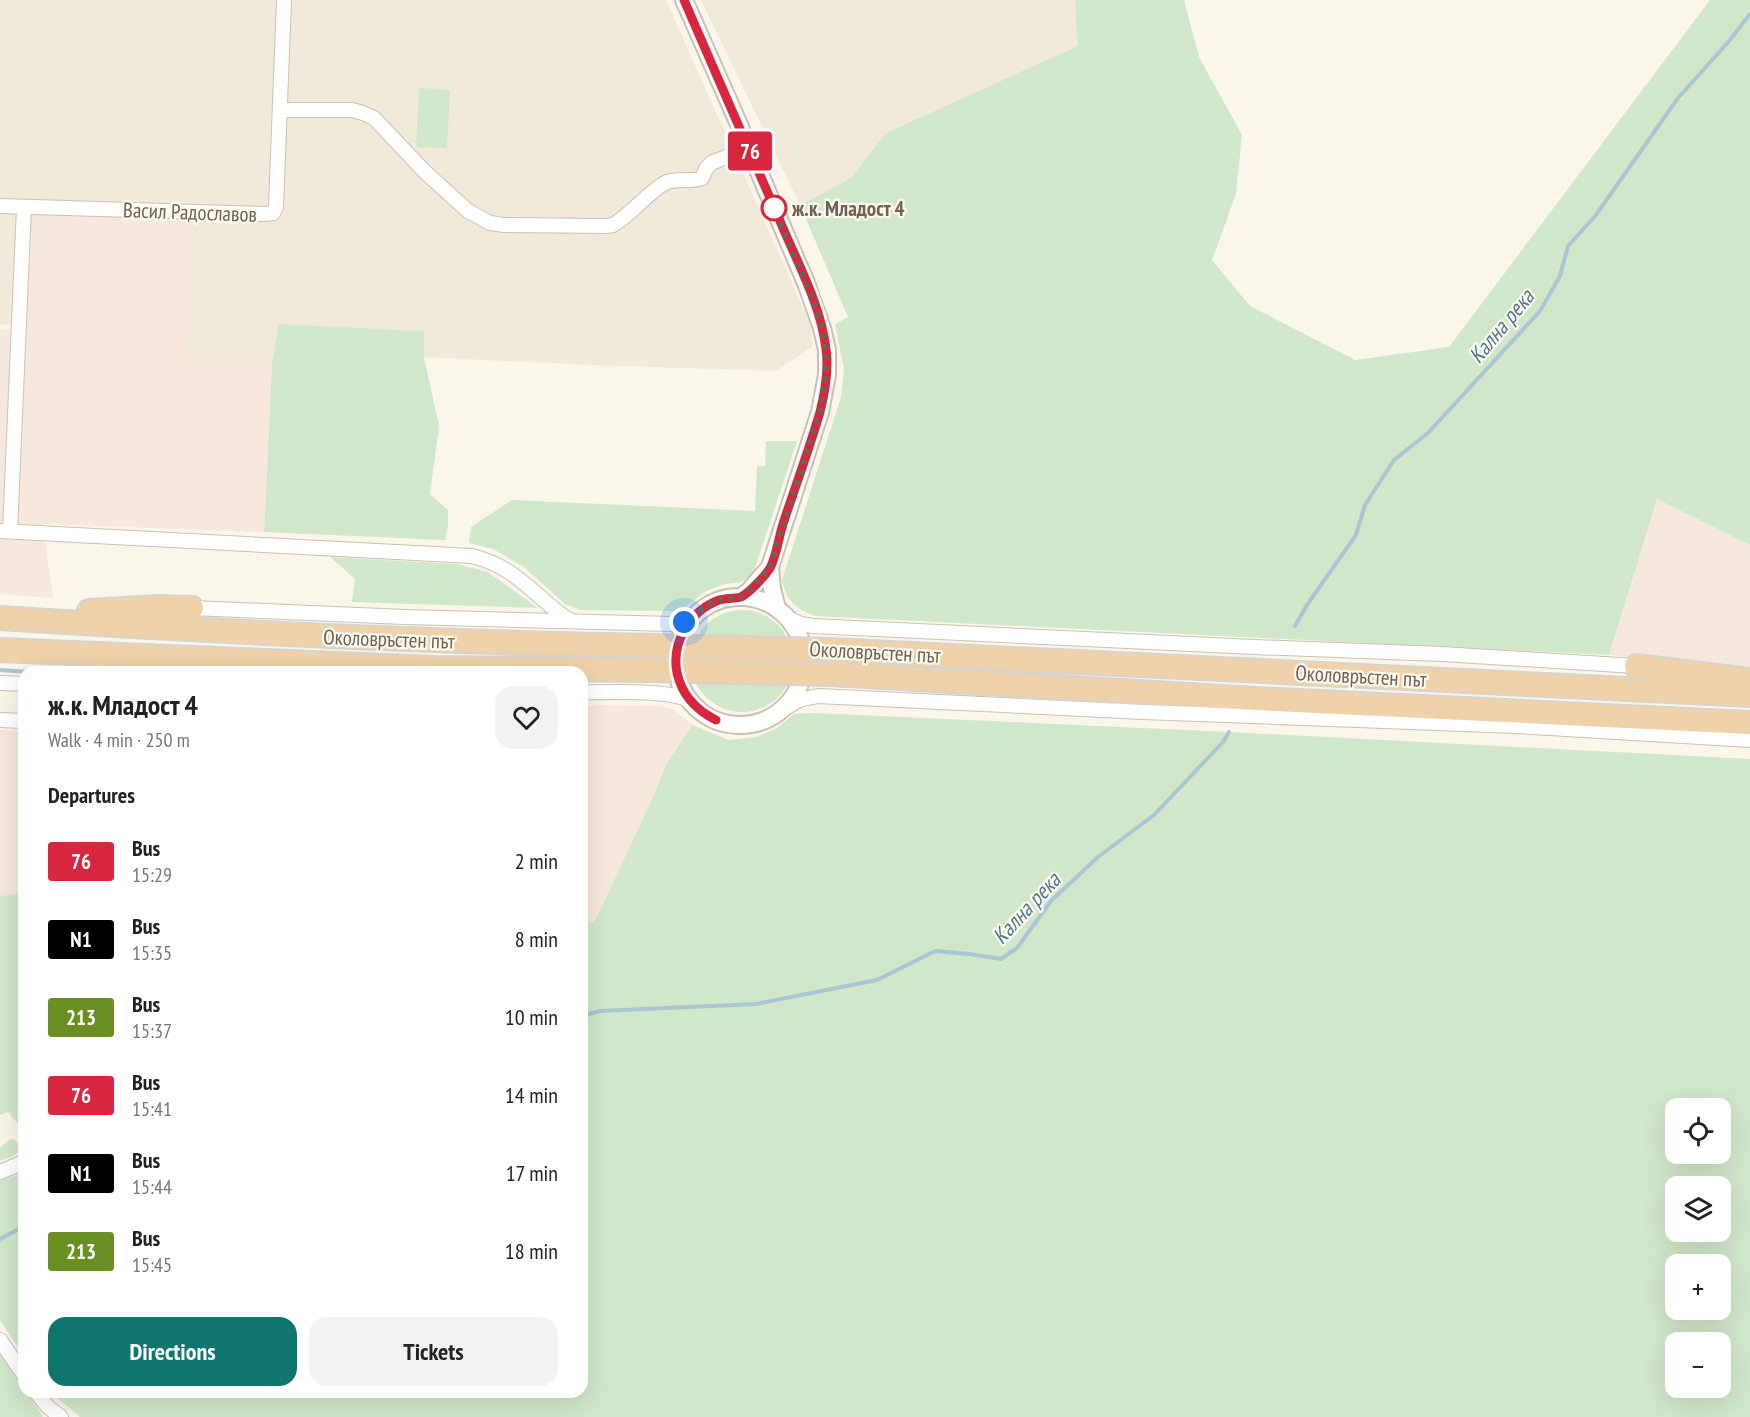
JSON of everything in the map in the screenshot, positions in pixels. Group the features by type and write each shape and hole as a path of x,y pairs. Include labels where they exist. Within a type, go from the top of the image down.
{"highway":[{"path":"0,618 158,607 192,608"},
{"name":"Околовръстен път","path":"0,618 318,636 831,650 1750,695"},
{"name":"Околовръстен път","path":"0,650 389,666"},
{"path":"114,654 194,666"},
{"path":"1636,666 1750,680"},
{"name":"Околовръстен път","path":"588,669 831,674 1257,699 1750,723"},
{"path":"1413,707 1477,725"},
{"path":"1578,730 1649,718"}],"street":[{"name":"Васил Радославов","path":"0,206 270,214 276,207 284,0"},
{"path":"588,692 678,695 689,700 716,720 739,725 762,721 782,710 792,699 804,673 803,644 797,631 783,614 772,589 770,567 820,412 826,375 826,350 815,305 684,0"},
{"path":"280,110 352,110 374,118 425,172 468,212 484,220 504,225 613,225 663,185 677,180 702,178 711,163 749,148"},
{"path":"24,207 5,531 472,556 505,568 559,614 572,621"},
{"path":"741,597 770,567"},
{"path":"689,700 679,681 676,659 680,638 691,619 708,605 729,597 754,598 801,624 813,626 1442,654 1636,666"},
{"path":"192,608 405,618 672,624 691,619"},
{"path":"0,682 18,684"},
{"name":"Околовръстен път","path":"782,710 799,700 818,696 1477,725 1750,740"},
{"path":"2,720 18,721"},
{"path":"0,1172 18,1164"},
{"path":"0,1340 18,1367"},
{"path":"40,1398 49,1412 61,1417"}],"shaded area":[{"path":"0,0 666,0 811,326 813,346 776,371 590,365 424,357 424,331 280,324 272,364 185,360 23,326 0,324"},
{"path":"701,0 1075,0 1079,46 886,133 851,178 800,205"},
{"path":"28,213 191,222 185,360 272,364 264,532 43,524 53,598 0,594 0,329 19,330"},
{"path":"1657,498 1750,545 1750,667 1609,655"},
{"path":"588,705 660,706 673,709 692,725 667,763 594,923 588,923"},
{"path":"0,730 18,731 18,894 0,896"}],"green space":[{"path":"1075,0 1184,0 1199,57 1242,135 1236,194 1212,260 1250,306 1355,360 1449,347 1710,0 1750,0 1750,545 1657,499 1609,655 815,616 797,607 786,594 782,580 841,397 844,369 835,324 848,317 800,205 851,178 886,133 1078,46"},
{"path":"419,88 450,90 447,148 416,147"},
{"path":"279,324 424,331 424,357 439,426 430,494 448,510 445,540 264,532 272,364"},
{"path":"766,441 797,441 753,574 741,582 725,584 706,591 677,611 580,610 565,604 524,567 493,549 469,543 471,527 512,500 755,511 757,466 765,466"},
{"path":"330,557 457,564 488,572 538,608 352,602 355,579"},
{"path":"742,610 761,614 778,625 789,642 793,661 789,680 778,697 761,708 742,712 723,708 706,697 695,680 691,661 695,642 706,625 723,614"},
{"path":"813,713 1750,759 1750,1417 80,1417 57,1398 588,1398 588,923 594,923 667,763 692,725 729,740 757,737 777,728 794,714"},
{"path":"18,894 18,1124 8,1112 0,1115 0,896"},
{"path":"14,1139 18,1144 18,1152 0,1161 0,1148 9,1140"},
{"path":"18,1174 18,1347 0,1320 0,1181"},
{"path":"0,1353 18,1378 18,1398 31,1398 43,1417 0,1417"}],"waterway":[{"name":"Кална река","path":"1295,626 1356,535 1365,505 1394,460 1428,433 1540,311 1560,276 1568,246 1596,215 1678,98 1750,14"},
{"path":"0,670 18,671"},
{"name":"Кална река","path":"588,1014 600,1011 756,1004 877,980 935,951 1001,959 1017,948 1051,901 1098,857 1154,815 1223,742 1229,732"},
{"name":"Кална река","path":"0,1239 18,1229"}],"bus line":[{"name":"76","path":"684,0 815,305 826,350 826,375 820,412 770,567 741,597 719,600 699,612 691,619 680,638 676,659 683,691 700,710 716,720"}],"place":[{"name":"ж.к. Младост 4","path":"774,208"}],"route":[{"path":"684,622 719,600 741,597 770,567 820,412 826,375 826,350 822,328 815,305 774,208"}]}
